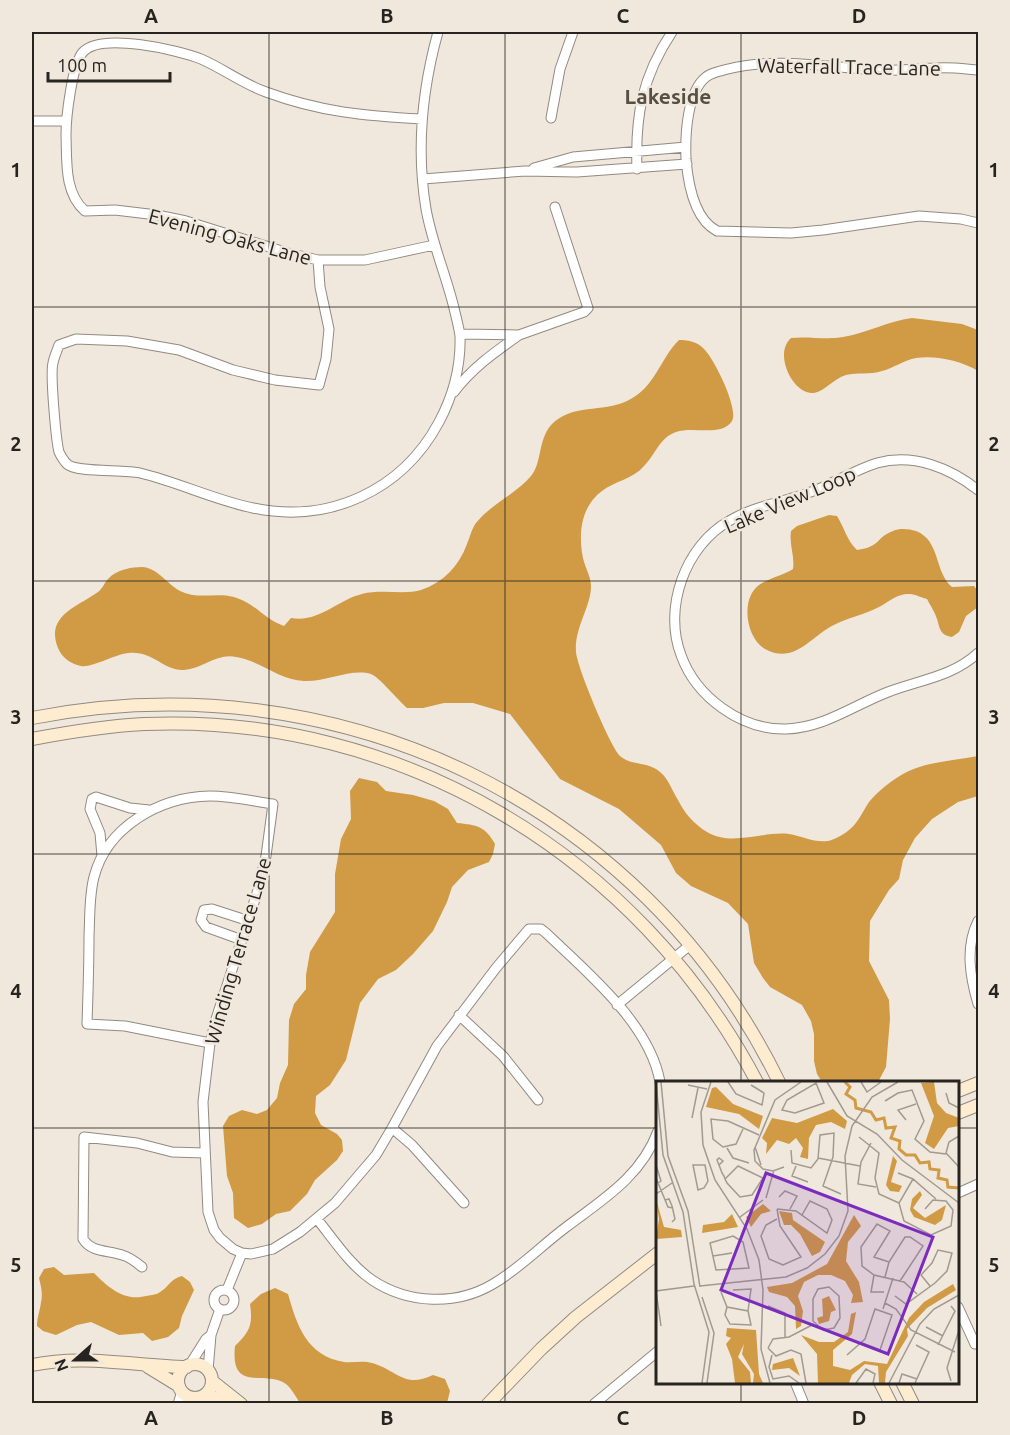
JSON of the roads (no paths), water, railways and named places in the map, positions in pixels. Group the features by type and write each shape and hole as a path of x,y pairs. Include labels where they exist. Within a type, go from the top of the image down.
{"main road":[{"path":"32,718 122,705 210,705 271,711 379,736 457,767 529,805 595,852 642,894 690,945 738,1009 778,1081"},
{"path":"209,725 210,705"},
{"path":"32,739 122,726 209,725 272,732 323,742 404,767 448,785 523,826 578,865 622,903 674,958 714,1012 755,1081"},
{"path":"448,785 457,767"},
{"path":"959,1090 978,1083"},
{"path":"959,1112 978,1105"},
{"path":"488,1404 549,1341 617,1284 656,1255"},
{"path":"32,1365 90,1360 144,1365 198,1365 241,1404"},
{"path":"144,1365 179,1394 233,1404"},
{"path":"179,1394 179,1375 188,1366"},
{"path":"201,1399 211,1386 210,1376"},
{"path":"882,1384 891,1404"},
{"path":"903,1384 914,1404"}],"street":[{"path":"438,32 425,87 420,149 426,208 434,245 450,291 460,334 459,361 452,395"},
{"path":"551,118 560,69 573,32"},
{"path":"637,169 637,126 640,100 649,72 672,32"},
{"path":"32,121 66,121 77,61 84,50 95,45 118,43 158,46 201,59 263,92 315,108 368,116 422,119"},
{"name":"Waterfall Trace Lane","path":"978,70 938,68 888,71 793,63 742,66 709,74 699,83 695,93 687,127 686,147 690,183 703,219 708,226 717,231 790,233 919,216 961,219 978,223"},
{"name":"Evening Oaks Lane","path":"66,121 71,192 76,204 85,211 115,210 186,221 318,260 365,260 434,245"},
{"path":"525,171 573,157 686,147"},
{"path":"423,179 525,171 577,172 687,164"},
{"path":"318,260 320,287 329,329 326,359 319,385 275,380 232,370 179,350 127,341 76,339 59,345 52,364 59,452 64,461 69,466 82,470 116,469 139,472 250,508 282,513 316,511 349,503 376,489 400,472 423,448 452,395 466,377 486,359 519,335 584,312 588,308 555,207"},
{"path":"460,334 519,335"},
{"name":"Lake View Loop","path":"978,490 965,479 945,468 923,462 879,463 814,491 729,521 712,534 686,567 678,590 675,612 680,655 692,677 706,695 724,710 764,727 786,729 829,720 891,690 937,678 957,669 978,653"},
{"name":"Winding Terrace Lane","path":"149,810 187,798 209,796 273,804 266,856 249,921 222,998 210,1043 203,1102 204,1153 210,1223 220,1238 242,1253"},
{"path":"102,856 100,833 90,808 92,799 102,798 121,805 149,810"},
{"path":"149,810 131,822 115,838 102,856 94,876 90,898 87,1024 125,1026 210,1043"},
{"path":"242,940 206,927 201,920 201,914 204,910 212,909 249,921"},
{"path":"978,921 971,947 970,967 978,1004"},
{"path":"210,1376 211,1335 220,1309 215,1305 215,1296 219,1291 227,1290 242,1253 264,1252 273,1249 317,1219 357,1179 392,1128 437,1046 459,1015 529,929 546,933 617,1005 646,1044 659,1081"},
{"path":"617,1005 690,945"},
{"path":"459,1015 503,1056 538,1100"},
{"path":"392,1128 412,1144 464,1203"},
{"path":"317,1219 360,1270 372,1280 391,1290 410,1297 431,1300 471,1295 496,1283 621,1185 641,1164 649,1152 656,1134"},
{"path":"142,1267 131,1258 121,1254 90,1247 83,1239 84,1137 137,1143 172,1152 204,1153"},
{"path":"959,1193 978,1185"},
{"path":"959,1311 975,1344"},
{"path":"188,1366 211,1335"},
{"path":"594,1404 656,1352"},
{"path":"795,1384 804,1404"}],"district":[{"name":"Lakeside","path":"668,97"}]}
